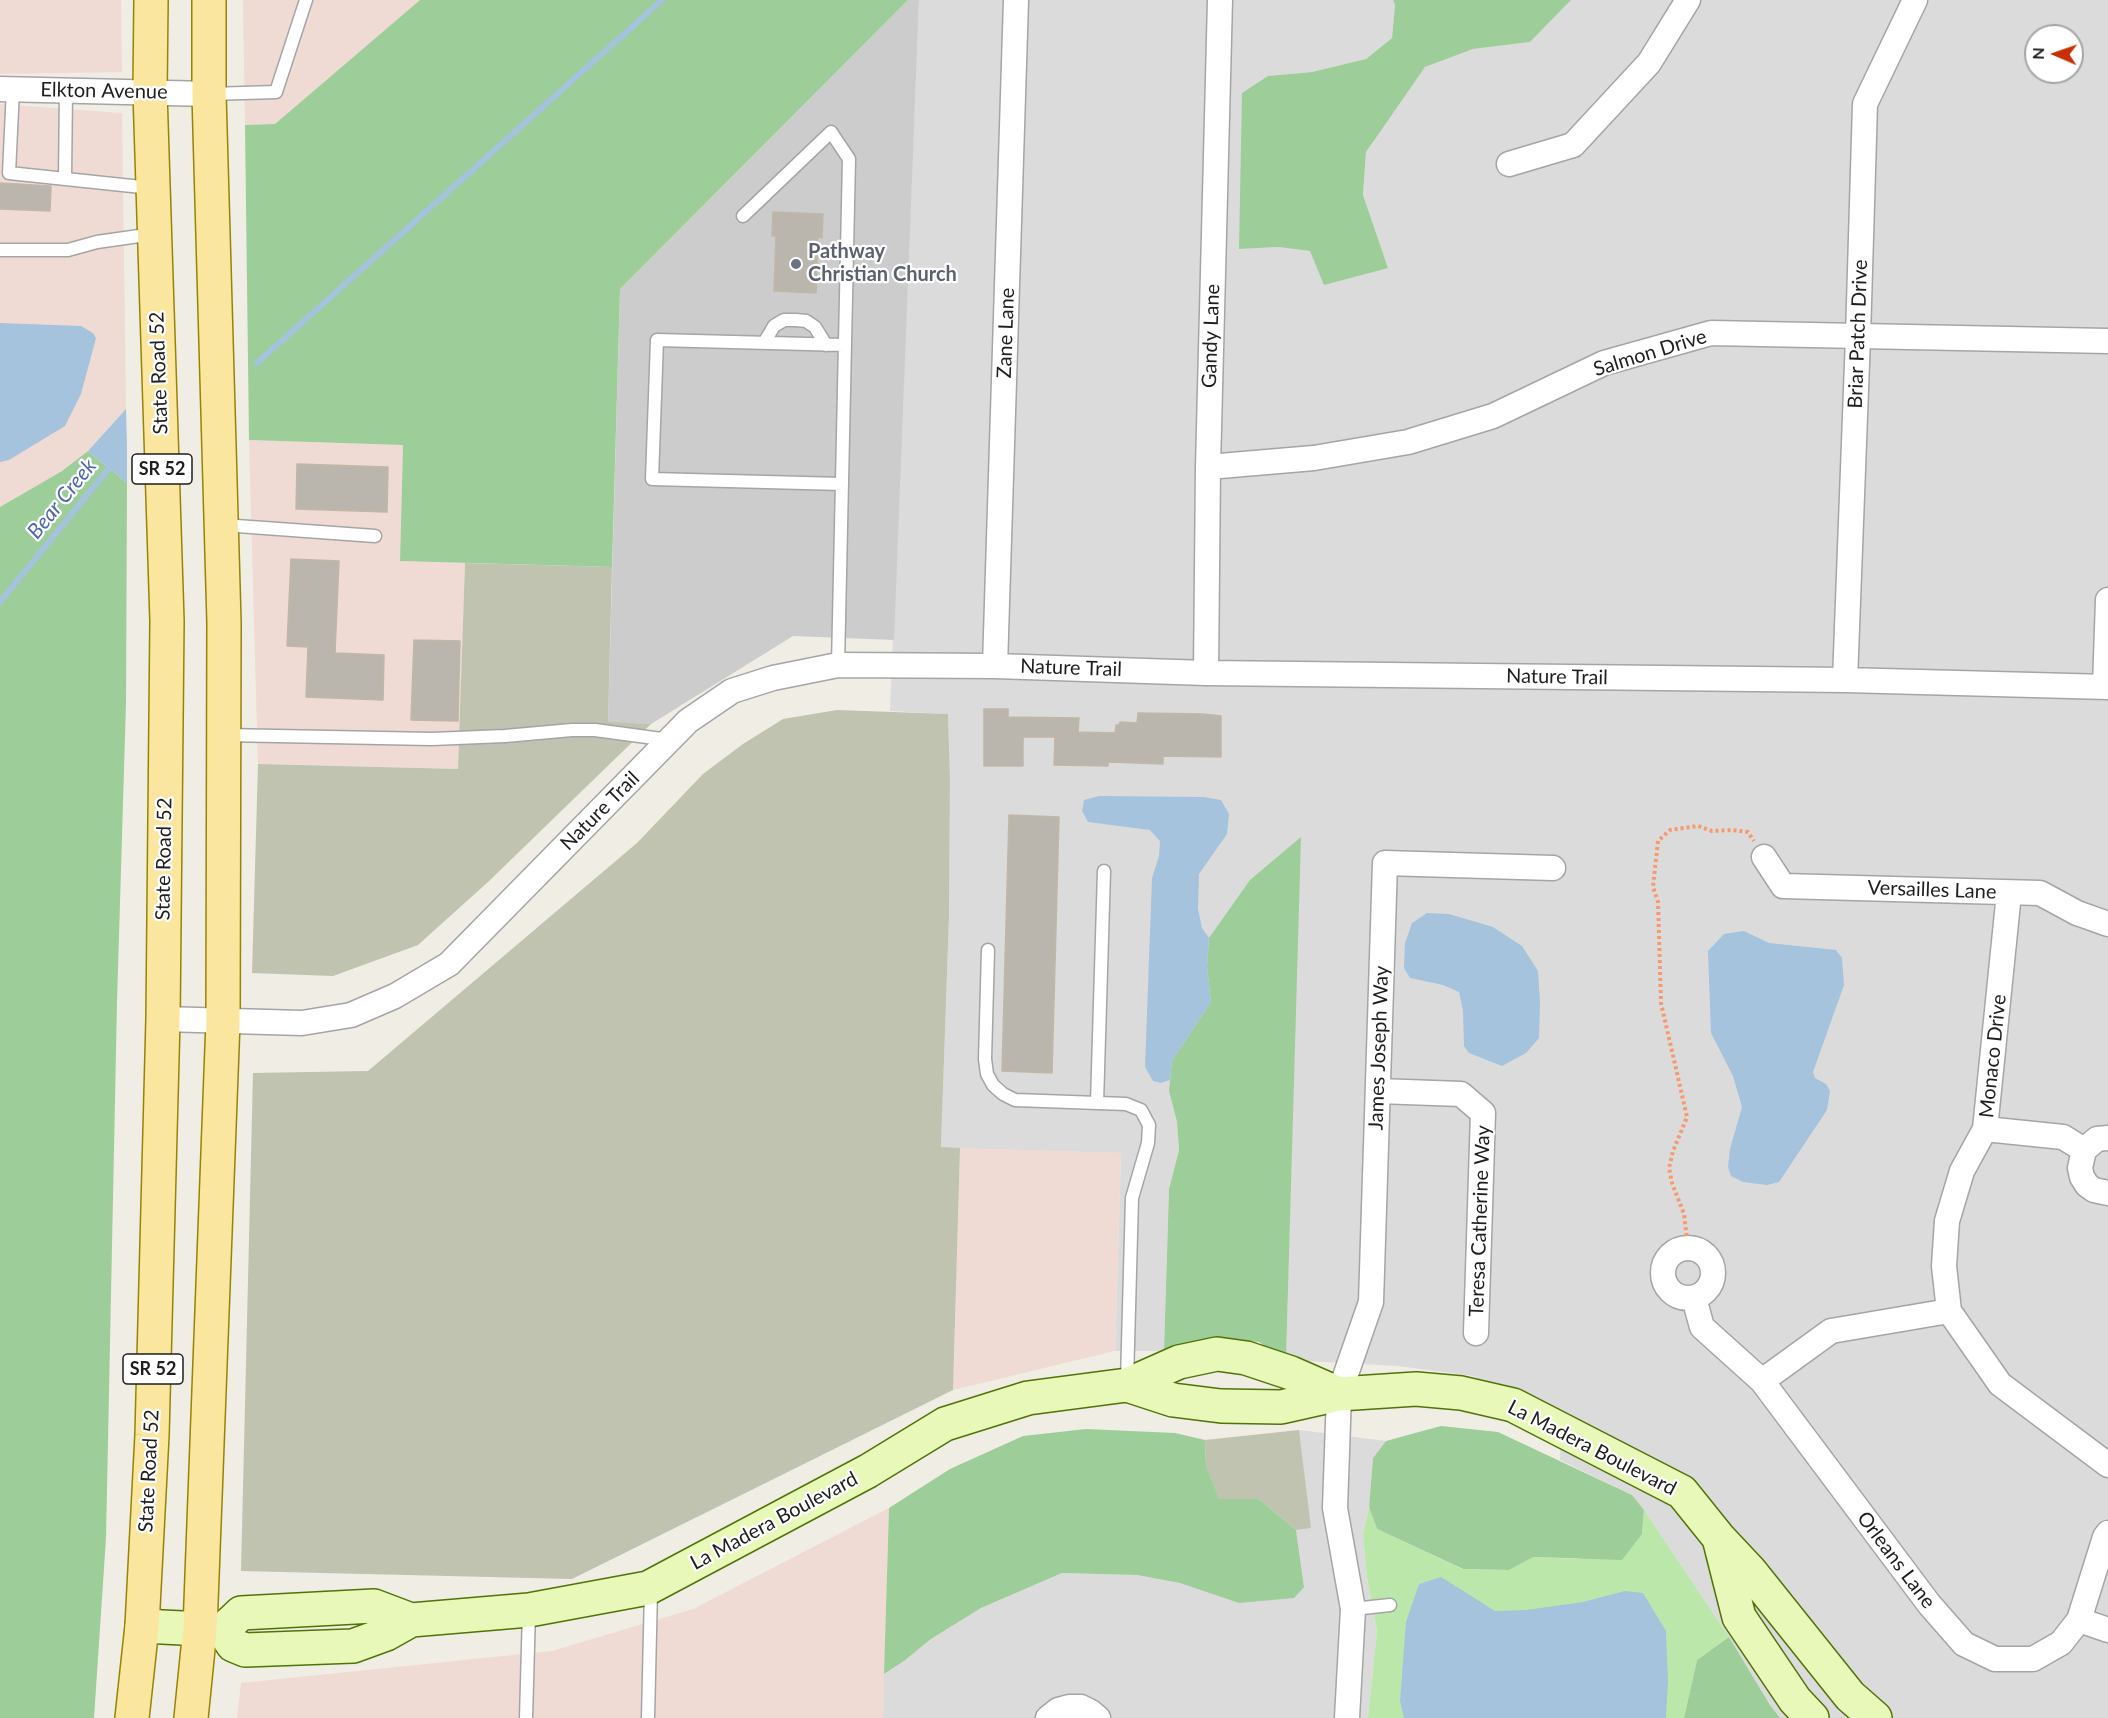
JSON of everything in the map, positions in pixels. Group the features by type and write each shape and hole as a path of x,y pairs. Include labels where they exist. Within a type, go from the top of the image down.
{"main road":[{"name":"State Road 52","path":"132,1718 142,1626 152,1423 162,1019 167,621 150,93 151,0"},
{"name":"SR 52","path":"191,1718 211,1629 223,1021 222,525 209,94 209,0"}],"street":[{"name":"Zane Lane","path":"995,666 1016,0"},
{"name":"Gandy Lane","path":"1206,673 1208,467 1220,0"},
{"path":"1509,164 1573,144 1649,63 1688,0"},
{"name":"Briar Patch Drive","path":"1845,680 1865,104 1916,0"},
{"name":"Elkton Avenue","path":"7,89 209,94"},
{"name":"Salmon Drive","path":"1208,467 1314,458 1408,442 1493,416 1604,363 1711,333 2108,341"},
{"path":"2106,687 2108,600"},
{"name":"Nature Trail","path":"162,1019 302,1023 351,1015 395,996 449,964 688,721 732,691 774,678 838,665 995,666 1206,673 1845,680 2106,687"},
{"name":"Versailles Lane","path":"1764,857 1784,886 2040,893 2077,913 2108,924"},
{"name":"James Joseph Way","path":"1347,1718 1353,1609 1335,1508 1339,1394 1371,1302 1385,863 1553,868"},
{"name":"Monaco Drive","path":"2009,893 1985,1129 1962,1171 1947,1221 1944,1266 1949,1311 2001,1384 2108,1465"},
{"name":"Teresa Catherine Way","path":"1378,1091 1461,1094 1483,1113 1476,1333"},
{"path":"1985,1129 2063,1137 2084,1150"},
{"path":"2108,1138 2097,1139 2084,1150 2079,1168 2082,1177 2094,1190 2108,1193"},
{"path":"1688,1248 1703,1253 1712,1266 1711,1282 1707,1289 1694,1298 1686,1299 1670,1292 1663,1276 1663,1268 1673,1253 1688,1248"},
{"name":"Orleans Lane","path":"1694,1298 1702,1327 1762,1380 1929,1604 1964,1644 1995,1659 2033,1659 2061,1643 2079,1620 2108,1533"},
{"path":"1762,1380 1831,1331 1949,1311"},
{"name":"La Madera Boulevard","path":"211,1629 241,1613 374,1606 411,1620 529,1610 651,1586 868,1472 945,1425 1028,1398 1127,1385 1179,1362 1217,1354 1246,1358 1291,1373 1339,1394"},
{"name":"La Madera Boulevard","path":"1127,1385 1173,1400 1221,1406 1281,1407 1339,1394 1416,1389 1461,1393 1513,1405 1682,1492 1719,1538 1750,1571 1851,1696 1875,1718"},
{"name":"La Madera Boulevard","path":"1719,1538 1739,1617 1795,1700 1812,1718"},
{"path":"2079,1620 2108,1630"},
{"path":"142,1626 211,1629"},
{"path":"1048,1718 1058,1710 1081,1707 1098,1718"}],"lane":[{"path":"209,94 276,92 306,0"},
{"path":"7,89 9,172 153,188"},
{"path":"65,178 66,90"},
{"path":"743,216 831,132 849,159 838,665"},
{"path":"0,250 68,250 97,242 154,234"},
{"path":"764,343 774,326 784,320 796,320 807,321 815,327 826,345"},
{"path":"842,484 652,479 657,340 845,345"},
{"path":"222,525 375,536"},
{"path":"224,735 432,739 595,730 670,740"},
{"path":"1097,1103 1104,871"},
{"path":"988,950 985,1059 987,1074 993,1085 1003,1094 1015,1100 1126,1104 1141,1110 1149,1125 1148,1143 1132,1198 1127,1385"},
{"path":"648,1718 651,1586"},
{"path":"1353,1609 1390,1605"},
{"path":"526,1718 529,1610"}],"path":[{"path":"1688,1248 1684,1214 1669,1168 1673,1151 1687,1117 1662,1004 1658,902 1653,887 1658,841 1670,830 1698,826 1712,831 1748,832 1764,857"}],"shaded area":[{"path":"0,0 121,0 122,72 0,74"},
{"path":"243,0 420,0 275,124 245,125"},
{"name":"Pathway Christian Church","path":"908,0 919,0 894,640 793,636 651,724 608,723 620,289"},
{"path":"919,0 1393,0 1395,5 1392,38 1366,59 1312,72 1268,76 1239,249 1278,247 1310,251 1388,268 1363,195 1366,152 1391,114 1425,67 1473,49 1530,42 1571,0 2108,0 2108,1718 1780,1718 1729,1637 1632,1495 1560,1460 1562,1411 1473,1376 1398,1366 1286,1360 1300,838 1169,1091 1177,1122 1179,1150 1169,1189 1164,1351 1115,1351 1121,1153 941,1148 949,916 948,714 890,711"},
{"path":"0,104 122,113 126,409 88,451 62,471 0,507"},
{"path":"249,440 403,445 400,561 465,563 458,769 258,764"},
{"path":"465,563 612,567 608,722 651,724 488,882 418,945 333,976 252,973 258,764 458,769"},
{"path":"837,710 948,714 949,916 941,1147 960,1148 953,1390 572,1579 241,1571 253,1073 368,1071 637,843 703,774 743,744 783,719"},
{"path":"960,1148 1121,1153 1115,1351 953,1390"},
{"path":"1299,1430 1386,1441 1373,1458 1369,1507 1363,1534 1367,1578 1377,1631 1368,1718 883,1718 884,1674 931,1639 981,1608 1062,1573 1137,1575 1180,1583 1304,1587 1296,1530 1310,1527"},
{"path":"1299,1430 1311,1528 1296,1530 1259,1499 1219,1500 1206,1465 1205,1440"},
{"path":"889,1508 883,1718 237,1718 241,1683 552,1651 693,1609"}],"green space":[{"path":"420,0 908,0 620,289 612,567 400,561 403,445 249,440 245,125 275,124"},
{"path":"1393,0 1571,0 1530,42 1473,49 1425,67 1366,152 1363,195 1388,268 1324,285 1310,251 1278,247 1239,249 1242,93 1268,76 1312,72 1366,59 1392,38 1395,5"},
{"path":"88,451 127,483 126,703 117,1002 106,1538 94,1718 0,1718 0,507 62,471"},
{"path":"1301,837 1286,1360 1259,1342 1222,1339 1164,1351 1169,1189 1179,1150 1177,1122 1169,1091 1172,1061 1211,1002 1207,967 1209,938 1250,880"},
{"path":"1441,1426 1498,1432 1632,1495 1644,1510 1642,1534 1622,1560 1533,1557 1509,1570 1463,1569 1377,1529 1369,1507 1373,1458 1386,1441"},
{"path":"1086,1429 1175,1433 1205,1440 1206,1465 1219,1499 1259,1499 1296,1530 1304,1587 1294,1598 1239,1603 1180,1583 1137,1575 1062,1573 981,1608 931,1639 884,1674 889,1508 950,1469 1023,1436"},
{"path":"1369,1507 1377,1529 1462,1569 1509,1570 1532,1557 1578,1559 1642,1534 1644,1510 1729,1637 1697,1660 1684,1718 1368,1718 1377,1631 1367,1578 1363,1534"},
{"path":"1729,1637 1780,1718 1684,1718 1697,1660"}],"water":[{"path":"0,323 81,326 93,333 96,338 81,394 65,426 9,460 0,462"},
{"path":"126,409 127,445 127,483 88,451"},
{"path":"1099,796 1204,797 1221,800 1229,814 1227,834 1199,874 1198,909 1202,928 1209,938 1207,967 1211,1002 1172,1061 1170,1080 1161,1083 1153,1081 1145,1067 1152,878 1159,856 1160,841 1150,830 1088,822 1082,811 1084,800"},
{"path":"1427,913 1449,914 1493,927 1522,946 1538,971 1540,1002 1539,1038 1526,1053 1502,1066 1469,1053 1464,1046 1463,1011 1459,992 1443,985 1410,978 1404,968 1405,943 1412,923"},
{"path":"1744,931 1769,943 1836,950 1842,958 1844,985 1813,1072 1815,1078 1826,1084 1830,1091 1827,1110 1779,1182 1767,1185 1743,1182 1731,1176 1728,1167 1730,1149 1742,1107 1733,1076 1711,1033 1708,951 1724,934"},
{"path":"1441,1577 1495,1611 1526,1610 1583,1602 1625,1591 1643,1593 1666,1631 1668,1681 1666,1718 1404,1718 1400,1701 1406,1622 1419,1584"}],"building":[{"path":"0,183 51,186 50,211 0,209"},
{"name":"Pathway Christian Church","path":"773,212 823,214 822,238 818,237 816,293 774,291 776,236 772,236"},
{"path":"297,464 388,467 387,512 296,509"},
{"path":"291,559 339,561 335,653 384,655 383,700 306,697 308,647 287,646"},
{"path":"414,640 460,641 458,721 411,720"},
{"path":"984,709 1008,709 1008,717 1079,718 1078,732 1115,733 1116,725 1120,722 1137,723 1138,713 1221,716 1221,757 1163,756 1163,764 1108,762 1108,766 1054,765 1055,737 1023,737 1023,766 984,766"},
{"path":"1009,815 1059,817 1052,1073 1002,1071"}],"waterway":[{"path":"257,363 662,0"},
{"name":"Bear Creek","path":"0,602 114,462"}],"place":[{"name":"Pathway Christian Church","path":"796,264"}]}
